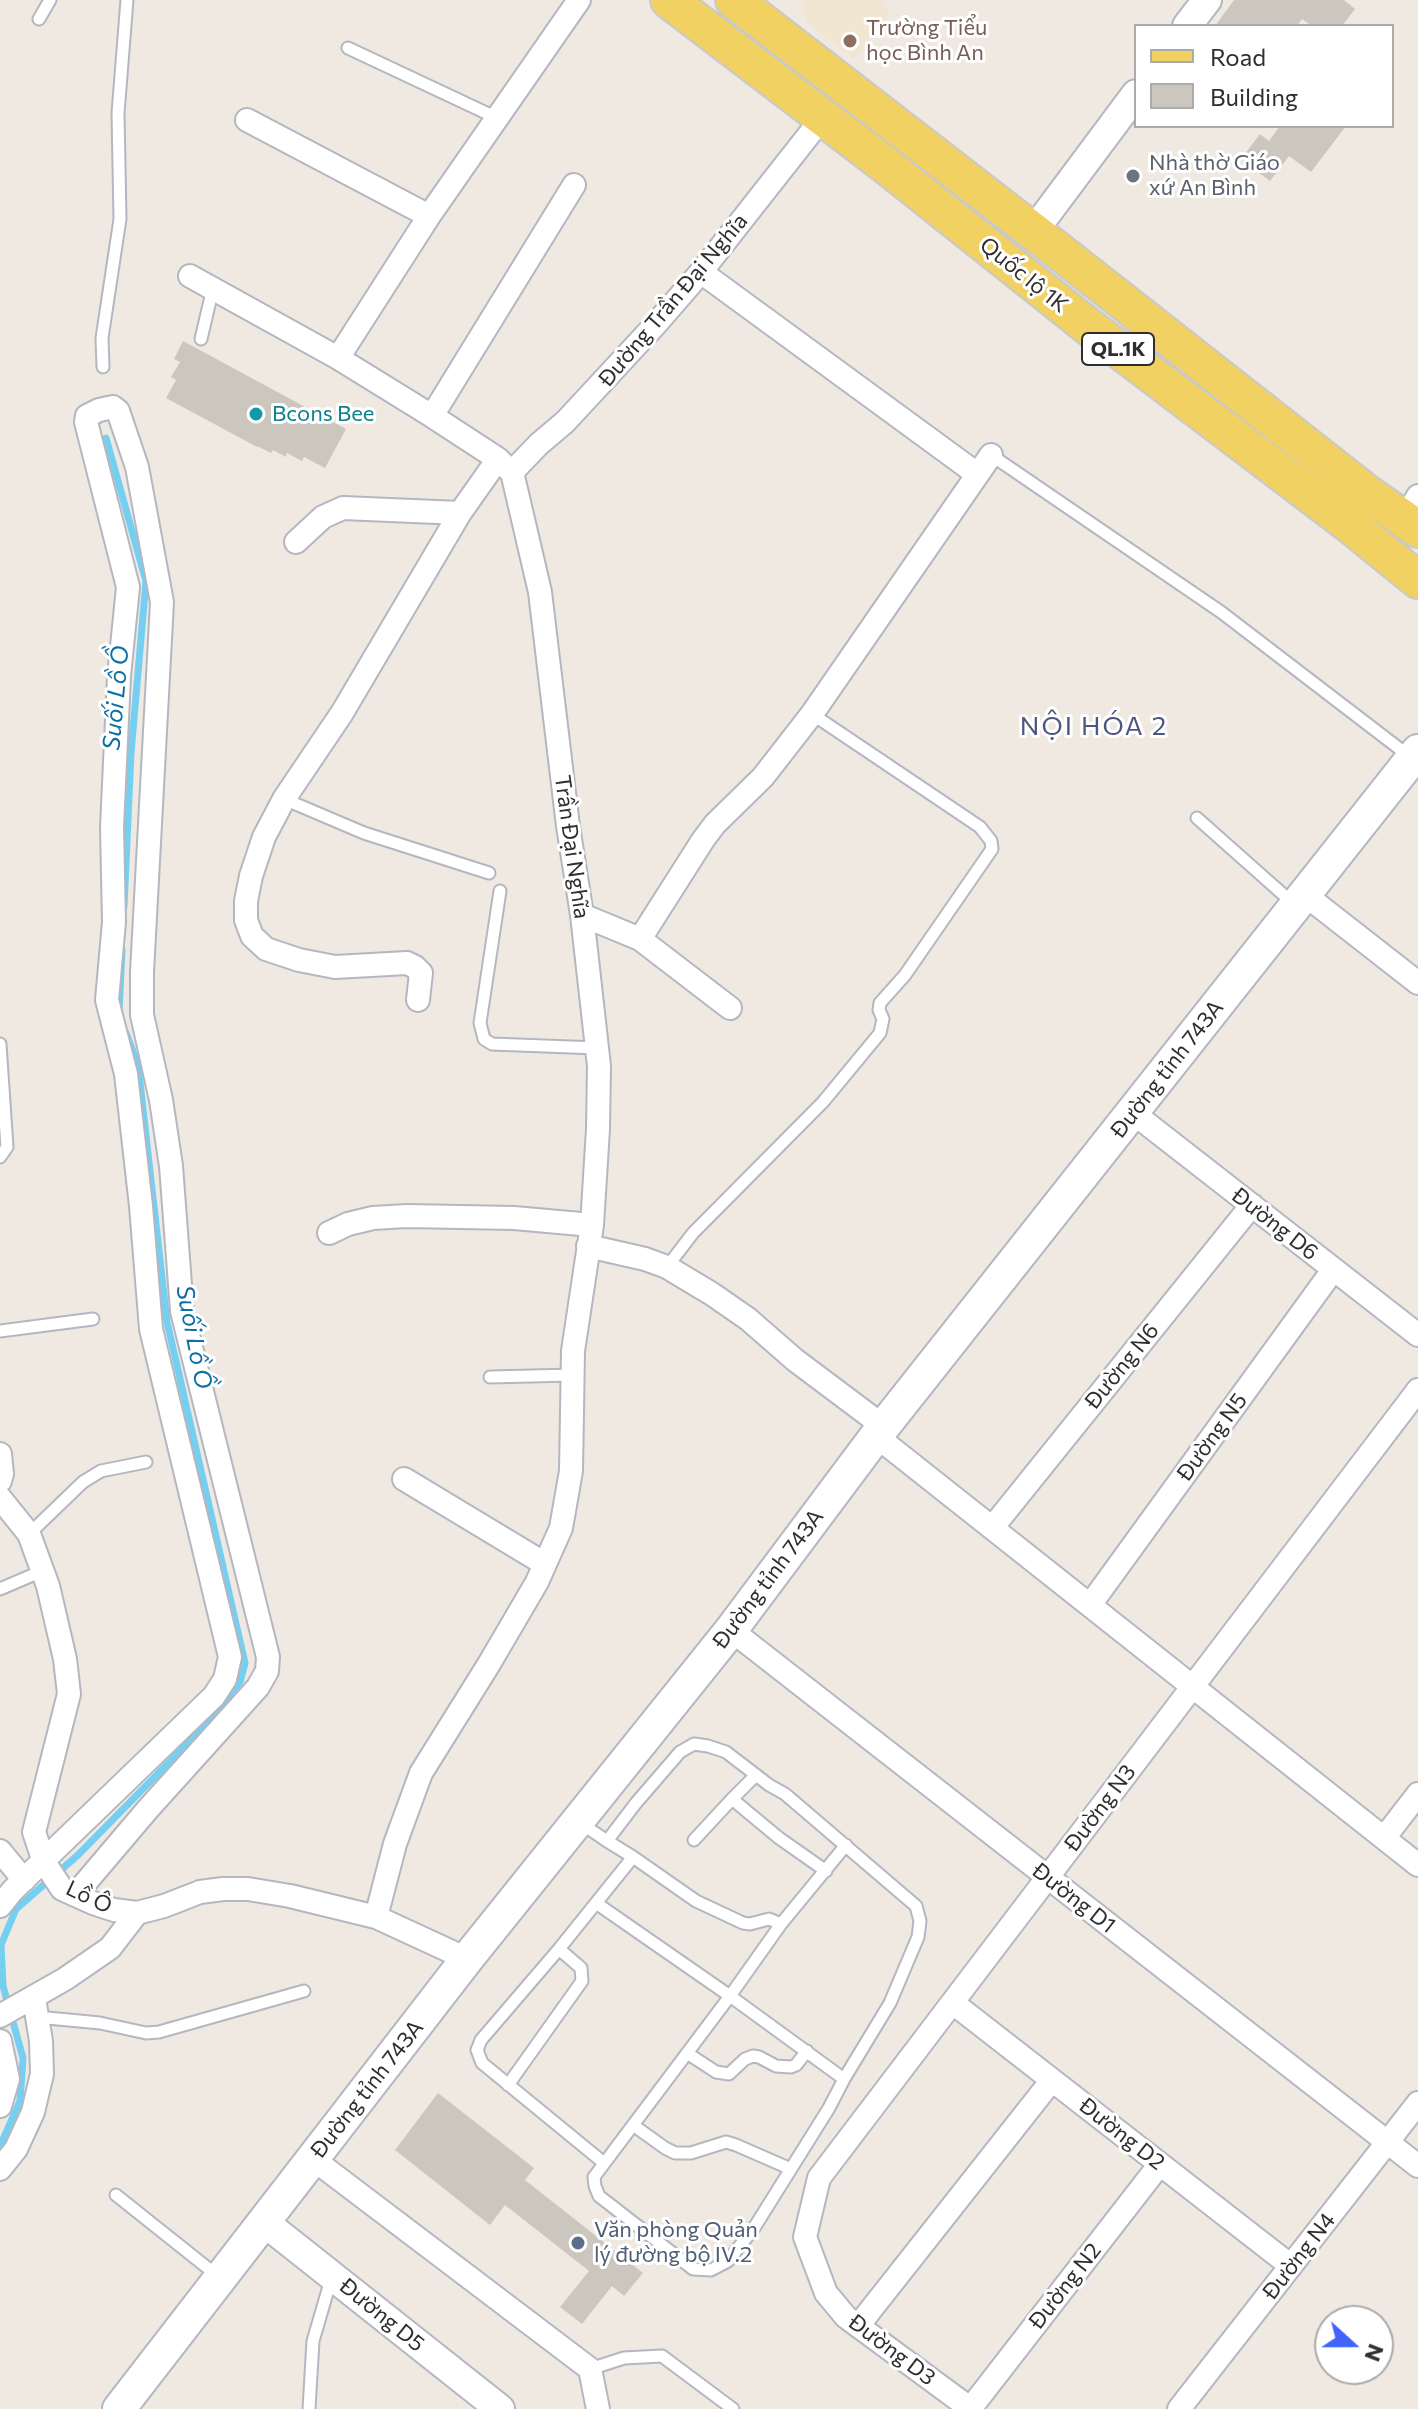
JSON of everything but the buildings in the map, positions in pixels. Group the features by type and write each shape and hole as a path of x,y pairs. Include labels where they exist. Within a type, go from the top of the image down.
{"main road":[{"name":"Quốc lộ 1K","path":"669,0 1418,580"},
{"name":"Quốc lộ 1K","path":"734,0 1368,494 1414,515"},
{"path":"1010,264 1033,232"},
{"name":"Đường tỉnh 743A","path":"119,2409 467,1959 731,1630 879,1431 1415,754"}],"street":[{"path":"338,358 429,216 579,0"},
{"path":"1189,24 1207,0"},
{"path":"1033,232 1134,97"},
{"name":"Đường Trần Đại Nghĩa","path":"418,1000 421,973 407,963 335,967 266,949 252,936 246,920 246,901 264,837 284,799 342,713 460,513 505,466 539,444 601,385 701,272 823,117"},
{"path":"247,120 429,216"},
{"path":"432,416 574,185"},
{"path":"701,272 977,474"},
{"path":"190,276 338,358 505,466"},
{"path":"0,1906 24,1880 58,1879 148,1809 258,1687 267,1671 268,1657 182,1311 171,1166 161,1100 142,1015 142,972 131,839 119,676 128,587 86,422 87,416 113,407 118,411 137,467 162,602 131,839 114,922 107,1000 126,1074 151,1329 230,1657 225,1679 214,1696 58,1879"},
{"path":"640,939 715,824 763,777 812,714 991,455"},
{"name":"Trần Đại Nghĩa","path":"376,1917 395,1844 421,1773 537,1582 561,1528 571,1471 573,1351 590,1236 598,1129 597,1048 540,592 505,466"},
{"path":"296,542 323,517 343,508 460,513"},
{"path":"1300,900 1418,983"},
{"path":"582,915 640,939 730,1008"},
{"name":"Đường D6","path":"1132,1112 1418,1335"},
{"name":"Đường N6","path":"992,1528 1252,1205"},
{"path":"329,1233 373,1218 514,1218 590,1236 667,1267 748,1319 992,1528 1418,1865"},
{"name":"Đường N5","path":"1090,1605 1333,1270"},
{"name":"Đường N3","path":"805,2237 819,2178 1418,1390"},
{"path":"0,1454 0,1481"},
{"path":"404,1479 545,1564"},
{"name":"Lồ Ô","path":"0,1498 29,1534 65,1659 69,1694 34,1832 58,1879 114,1910 137,1913 200,1892 248,1889 290,1896 376,1917 467,1959"},
{"name":"Đường D1","path":"731,1630 1418,2166"},
{"path":"1384,1838 1418,1794"},
{"path":"0,1851 24,1880"},
{"path":"0,2169 16,2149 33,2112 42,2074 41,2041 20,2009 110,1948 137,1913"},
{"name":"Đường D2","path":"953,2003 1291,2266"},
{"path":"0,2041 8,2079 0,2106"},
{"path":"858,2326 1052,2080"},
{"name":"Đường N4","path":"1179,2409 1418,2103"},
{"path":"313,2159 590,2369 598,2409"},
{"name":"Đường N2","path":"970,2409 1160,2164"},
{"name":"Đường D5","path":"264,2222 500,2409"},
{"name":"Đường D3","path":"805,2237 826,2293 846,2317 970,2409"}],"lane":[{"path":"39,19 50,0"},
{"path":"103,367 102,338 120,219 118,113 127,0"},
{"path":"348,48 497,118"},
{"path":"201,339 213,288"},
{"path":"991,455 1221,612 1415,754"},
{"path":"667,1267 693,1233 814,1112 880,1033 883,1026 880,1003 905,975 992,849 991,841 980,827 812,714"},
{"path":"284,799 364,833 489,873"},
{"path":"1197,818 1300,900"},
{"path":"500,891 480,1023 484,1039 492,1044 597,1048"},
{"path":"0,1044 7,1147 0,1157"},
{"path":"0,1331 93,1319"},
{"path":"490,1377 573,1375"},
{"path":"29,1534 92,1476 101,1471 146,1462"},
{"path":"0,1589 42,1571"},
{"path":"607,1841 680,1752 694,1744 726,1752 785,1794 846,1845 916,1906 920,1921 918,1937 890,2003 791,2169 754,2228 728,2261 711,2270 693,2269 599,2196 594,2177 781,1924 846,1845"},
{"path":"694,1840 756,1775"},
{"path":"732,1799 826,1871"},
{"path":"578,1821 696,1901 743,1923 769,1919 781,1924"},
{"path":"604,2163 482,2063 477,2050 481,2040 633,1857"},
{"path":"596,1903 844,2079"},
{"path":"508,2085 582,1981 581,1968 559,1949"},
{"path":"20,2009 146,2033 304,1991"},
{"path":"687,2053 716,2072 729,2074 753,2056 776,2066 791,2067 807,2051"},
{"path":"633,2125 675,2153 705,2150 726,2142 791,2169"},
{"path":"116,2195 220,2278"},
{"path":"309,2409 313,2341 333,2276"},
{"path":"590,2369 624,2358 662,2356 733,2409"}],"shaded area":[{"name":"Trường Tiểu học Bình An","path":"797,0 884,0 882,3 890,14 854,59 806,22 804,6"}],"waterway":[{"name":"Suối Lồ Ồ","path":"106,438 146,581 131,753 124,906"},
{"name":"Suối Lồ Ồ","path":"119,1013 122,950"},
{"name":"Suối Lồ Ồ","path":"0,2146 20,2101 23,2058 3,1986 1,1945 16,1909 78,1855 192,1739 240,1682 245,1663 167,1322 138,1065 126,1033"}],"place":[{"name":"Trường Tiểu học Bình An","path":"850,41"},
{"name":"Nhà thờ Giáo xứ An Bình","path":"1133,176"},
{"name":"Bcons Bee","path":"256,414"},
{"name":"Văn phòng Quản lý đường bộ IV.2","path":"578,2243"}],"district":[{"name":"NỘI HÓA 2","path":"1094,726"}]}
